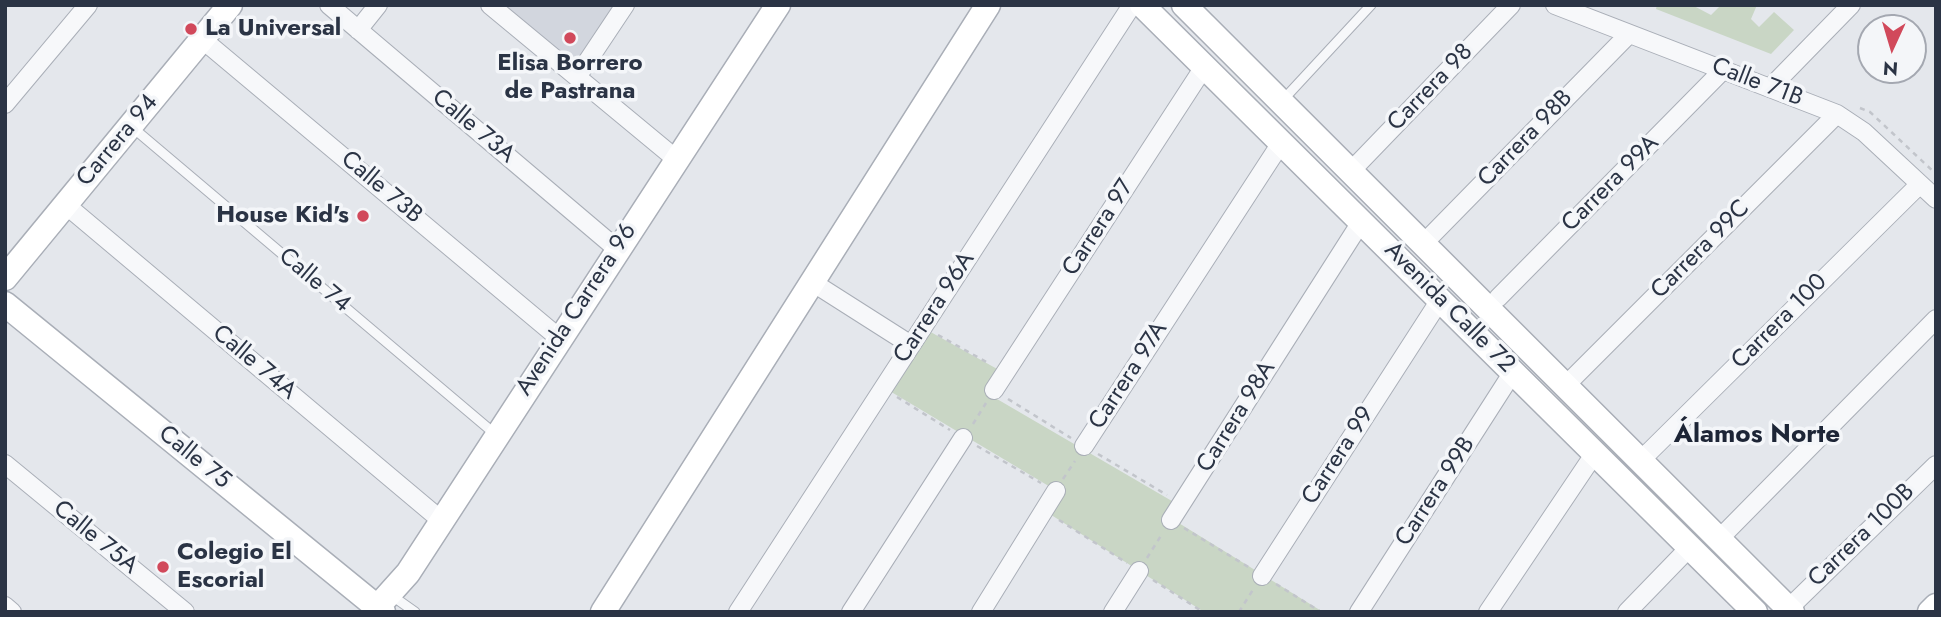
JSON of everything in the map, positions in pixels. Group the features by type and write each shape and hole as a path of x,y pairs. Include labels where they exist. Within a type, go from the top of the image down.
{"main road":[{"name":"Carrera 94","path":"5,278 230,5"},
{"name":"Avenida Carrera 96","path":"381,606 408,573 778,5"},
{"path":"603,612 988,5"},
{"name":"Avenida Calle 72","path":"1142,5 1755,612"},
{"name":"Avenida Calle 72","path":"1184,5 1790,610"},
{"name":"Calle 75","path":"5,304 381,606"},
{"path":"1930,612 1936,606"}],"street":[{"path":"5,104 88,5"},
{"name":"Calle 73A","path":"329,5 617,249"},
{"path":"358,30 378,5"},
{"path":"490,5 676,159"},
{"path":"577,77 625,5"},
{"name":"Carrera 96A","path":"738,612 1132,5"},
{"name":"Carrera 98","path":"1350,172 1511,5"},
{"name":"Calle 71B","path":"1555,5 1838,114 1864,132 1936,199"},
{"path":"1770,88 1852,5"},
{"name":"Carrera 98B","path":"1423,244 1629,34"},
{"name":"Calle 73B","path":"202,39 559,338"},
{"name":"Carrera 97","path":"994,390 1204,66"},
{"name":"Carrera 99A","path":"1498,298 1723,70"},
{"name":"Carrera 99C","path":"1565,386 1838,114"},
{"name":"Carrera 97A","path":"1084,446 1281,143"},
{"name":"Carrera 100","path":"1640,461 1920,184"},
{"name":"Calle 74A","path":"66,205 442,521"},
{"name":"Carrera 98A","path":"1171,520 1361,222"},
{"path":"812,282 911,345"},
{"name":"Carrera 99","path":"1262,576 1440,300"},
{"path":"1718,539 1936,319"},
{"name":"Carrera 99B","path":"1359,612 1513,372"},
{"path":"851,612 963,438"},
{"path":"1488,612 1595,453"},
{"name":"Calle 75A","path":"5,464 185,612"},
{"name":"Carrera 100B","path":"1790,610 1936,465"},
{"path":"981,612 1056,491"},
{"path":"1627,612 1689,547"},
{"path":"1113,612 1139,570"},
{"path":"5,606 12,612"}],"lane":[{"path":"1280,103 1371,5"},
{"name":"Calle 74","path":"130,126 497,435"},
{"path":"381,606 415,612"}],"path":[{"path":"923,326 1005,373"},
{"path":"963,438 994,390"},
{"name":"Carrera 97A","path":"1056,491 1084,446"},
{"path":"1139,570 1171,520 1321,612"},
{"path":"1239,612 1262,576"}],"shaded area":[{"name":"Elisa Borrero de Pastrana","path":"499,5 622,5 579,71"}],"green space":[{"path":"1657,5 1692,5 1711,15 1721,5 1757,5 1751,19 1759,27 1774,12 1794,30 1771,54 1656,9"},
{"path":"927,330 999,370 985,392 1177,504 1169,517 1323,612 1204,612 1045,511 1057,491 888,390"}],"place":[{"name":"La Universal","path":"191,29"},
{"name":"Elisa Borrero de Pastrana","path":"570,38"},
{"name":"House Kid's","path":"363,216"},
{"name":"Colegio El Escorial","path":"163,567"}],"district":[{"name":"Álamos Norte","path":"1757,436"}]}
